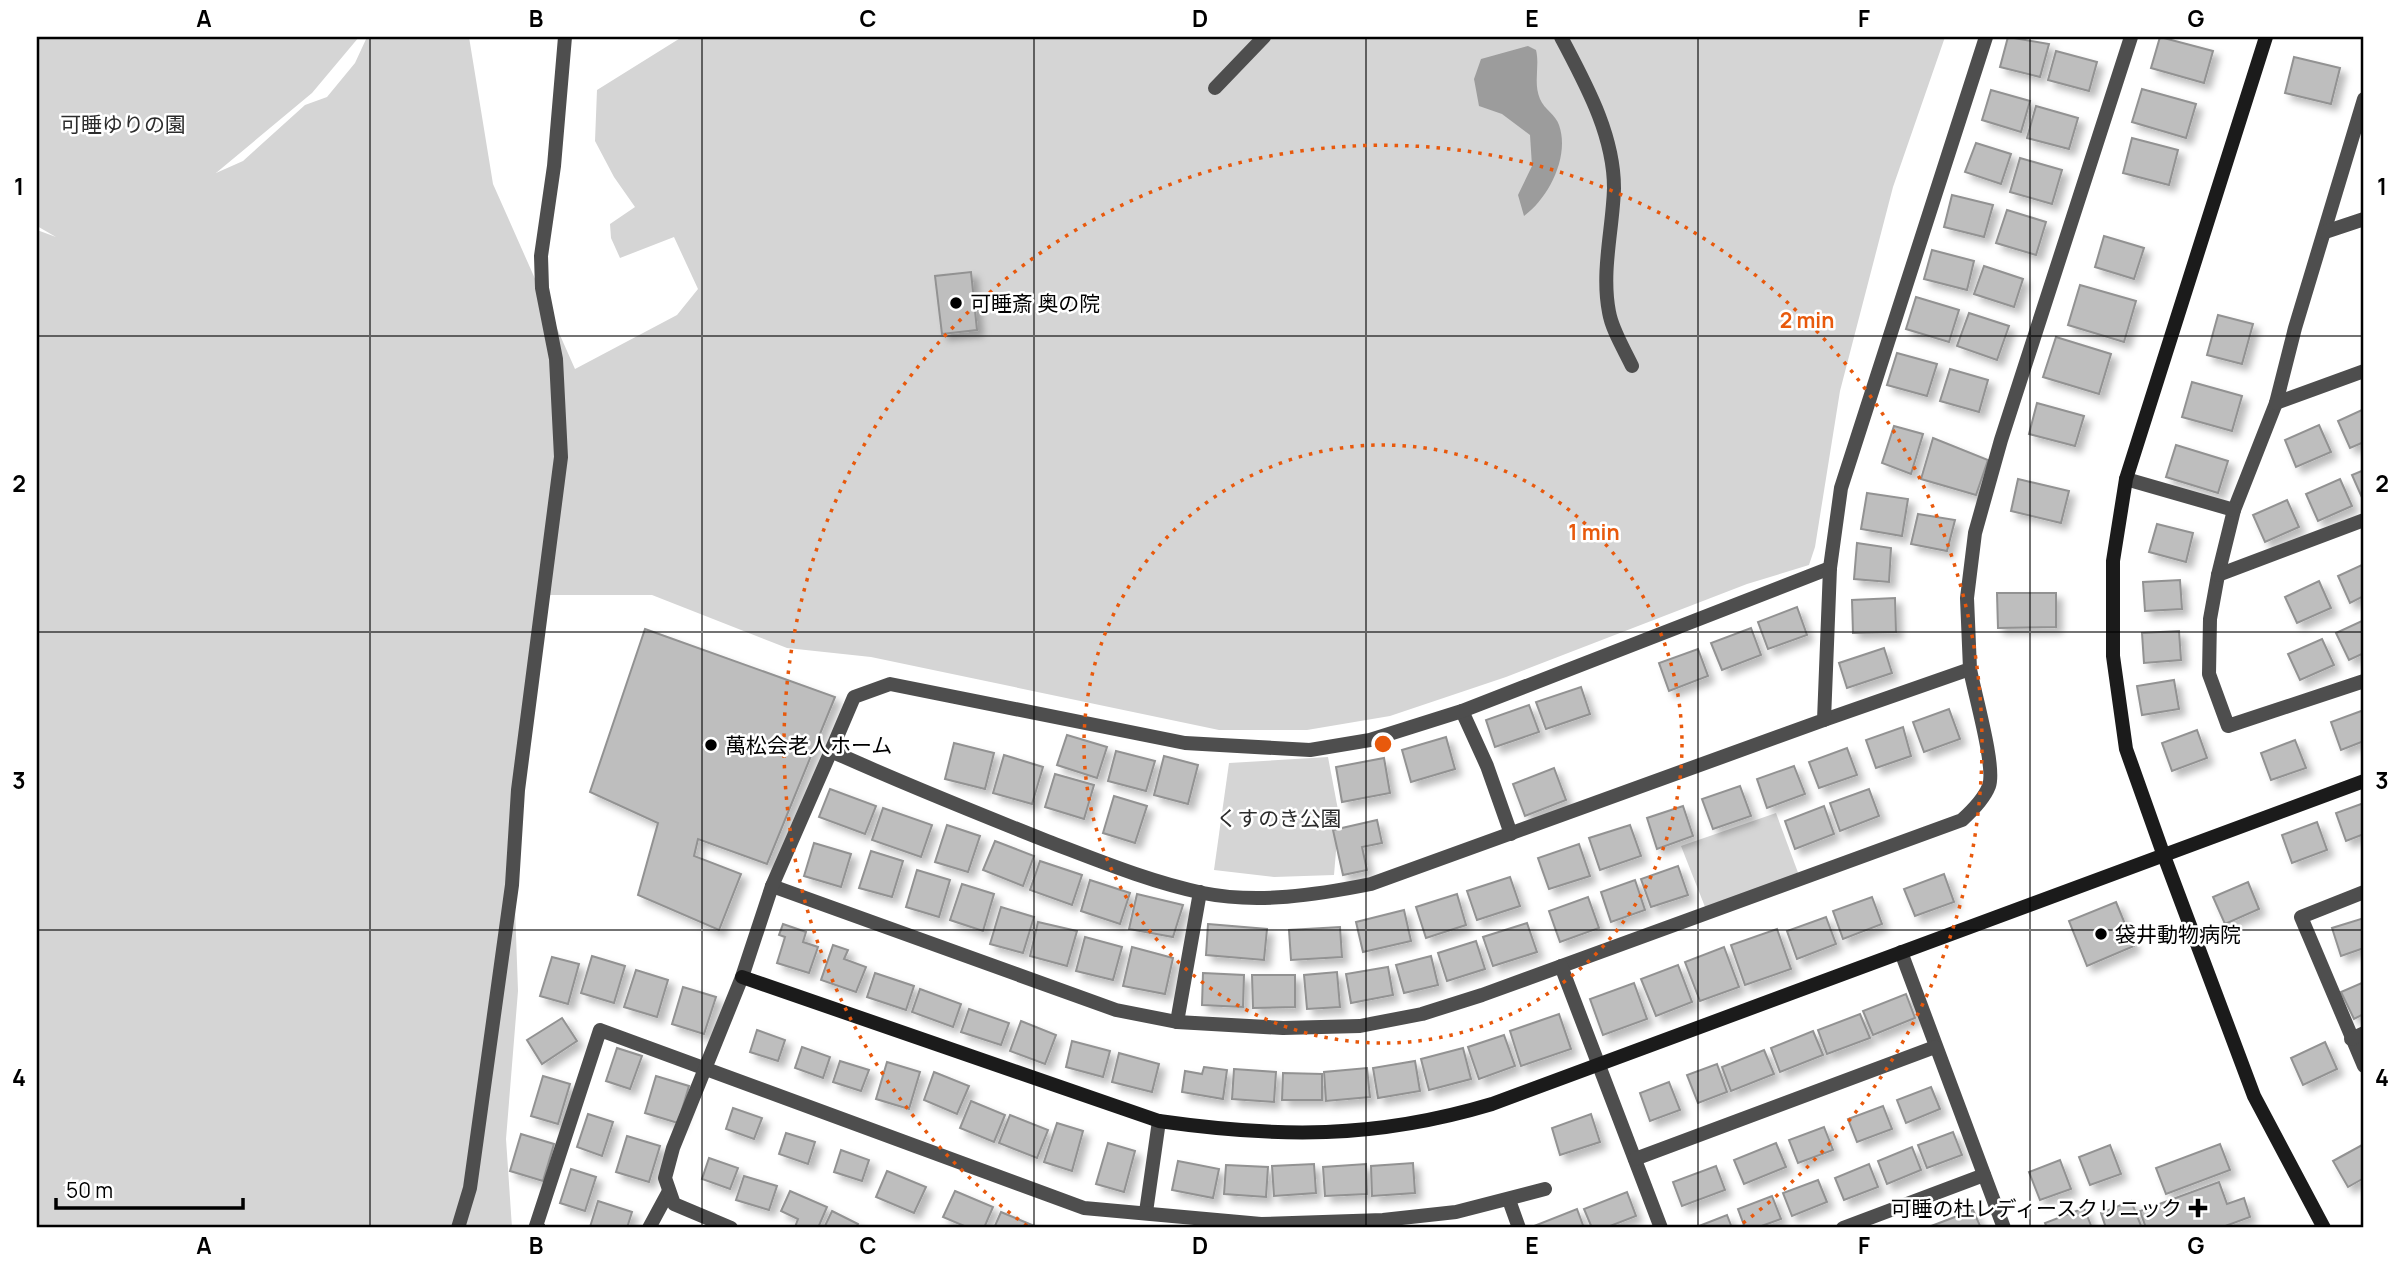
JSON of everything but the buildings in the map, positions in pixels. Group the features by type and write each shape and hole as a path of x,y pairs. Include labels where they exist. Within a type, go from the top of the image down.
{"street":[{"path":"458,1228 470,1188 512,885 518,790 561,457 556,359 542,288 541,256 554,166 565,37"},
{"path":"1215,88 1264,37"},
{"path":"1561,37 1601,122 1611,157 1614,188 1609,243 1609,312 1632,366"},
{"path":"1824,720 1830,568 1840,488 1986,37"},
{"path":"772,886 1116,1010 1177,1021 1283,1028 1360,1026 1422,1014 1962,820 1976,808 1990,785 1990,762 1970,669 1967,598 1975,533 2001,440 2131,37"},
{"path":"2266,37 2126,479 2113,561 2113,656 2126,749 2164,856 2253,1096 2324,1228"},
{"path":"2364,99 2295,328 2276,403 2234,510 2210,619 2209,674 2228,726 2364,681"},
{"path":"2325,232 2364,219"},
{"path":"2276,403 2364,371"},
{"path":"2126,479 2234,510"},
{"path":"2218,575 2364,520"},
{"path":"731,1228 674,1204 665,1178 673,1148 742,977 772,886 854,696 890,684 1185,743 1229,748 1310,750 1370,740 1462,711 1830,568"},
{"path":"831,751 934,797 1095,859 1200,892 1260,898 1323,894 1371,884 1970,669"},
{"path":"1462,711 1487,766 1511,834"},
{"path":"742,977 1159,1121 1230,1131 1339,1133 1389,1129 1446,1118 1492,1104 2364,781"},
{"path":"1177,1021 1200,892"},
{"path":"2364,892 2301,917 2357,1036 2364,1066"},
{"path":"1901,952 2004,1228"},
{"path":"1561,965 1661,1228"},
{"path":"539,1228 536,1226 600,1030 707,1067 1084,1208 1261,1224 1383,1220 1456,1212 1545,1189"},
{"path":"1635,1159 1935,1047"},
{"path":"1146,1212 1159,1121"},
{"path":"1843,1228 1984,1175"},
{"path":"649,1228 669,1191"},
{"path":"1509,1200 1519,1228"}],"green space":[{"name":"可睡ゆりの園","path":"37,37 359,37 312,93 216,173 243,161 305,105 327,97 355,63 367,37 469,37 493,184 575,369 677,315 698,289 674,237 620,258 611,238 610,224 635,207 614,177 595,141 597,90 682,37 1945,37 1893,187 1840,391 1815,547 1809,565 1747,584 1506,677 1390,716 1307,730 1219,730 871,657 787,648 652,595 541,595 513,850 518,991 506,1139 512,1228 37,1228 37,230 56,237 37,226"},
{"name":"くすのき公園","path":"1328,757 1339,815 1334,875 1274,877 1214,870 1229,763"},
{"path":"1776,813 1800,878 1707,912 1681,846"}],"shaded area":[{"path":"1528,46 1536,50 1538,93 1542,103 1559,125 1562,150 1549,187 1542,199 1524,216 1518,195 1532,166 1530,135 1502,114 1479,106 1474,79 1481,59"}],"place":[{"name":"可睡斎 奥の院","path":"956,303"},
{"name":"萬松会老人ホーム","path":"711,745"},
{"name":"袋井動物病院","path":"2101,934"},
{"name":"可睡の杜レディースクリニック","path":"2198,1208"}]}
